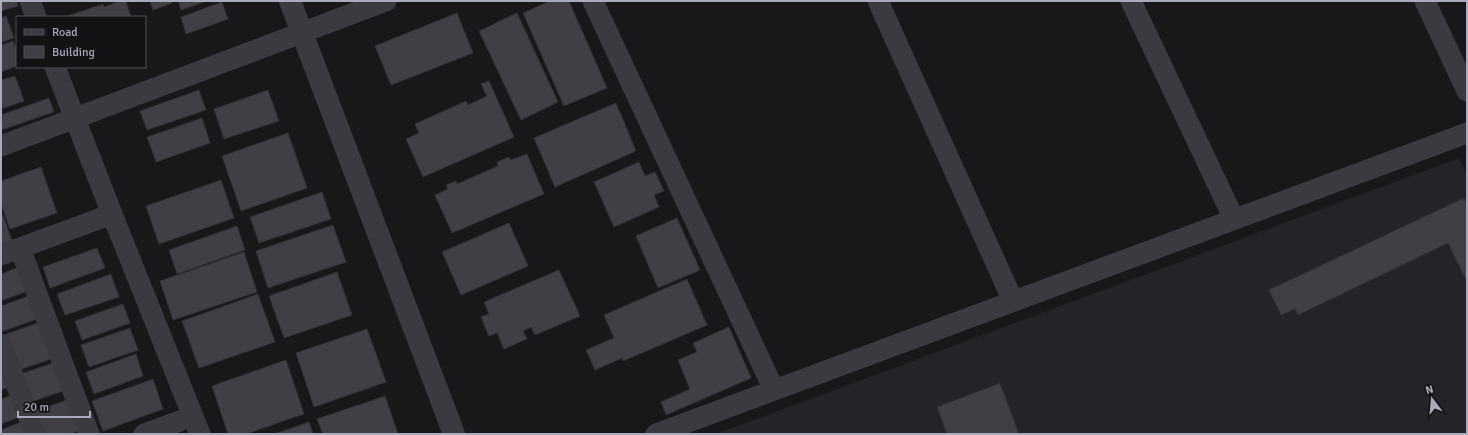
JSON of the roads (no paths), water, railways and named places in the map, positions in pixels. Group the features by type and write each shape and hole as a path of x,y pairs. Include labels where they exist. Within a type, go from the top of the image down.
{"street":[{"path":"30,1 36,16"},
{"path":"290,1 454,434"},
{"path":"1,146 386,1"},
{"path":"593,1 774,390"},
{"path":"878,1 1013,301"},
{"path":"1131,1 1234,219"},
{"path":"1425,1 1467,91"},
{"path":"55,68 112,214 197,425 144,434"},
{"path":"656,434 1467,133"},
{"path":"1,255 112,214"},
{"path":"20,248 89,434"},
{"path":"1,344 35,434"}]}
